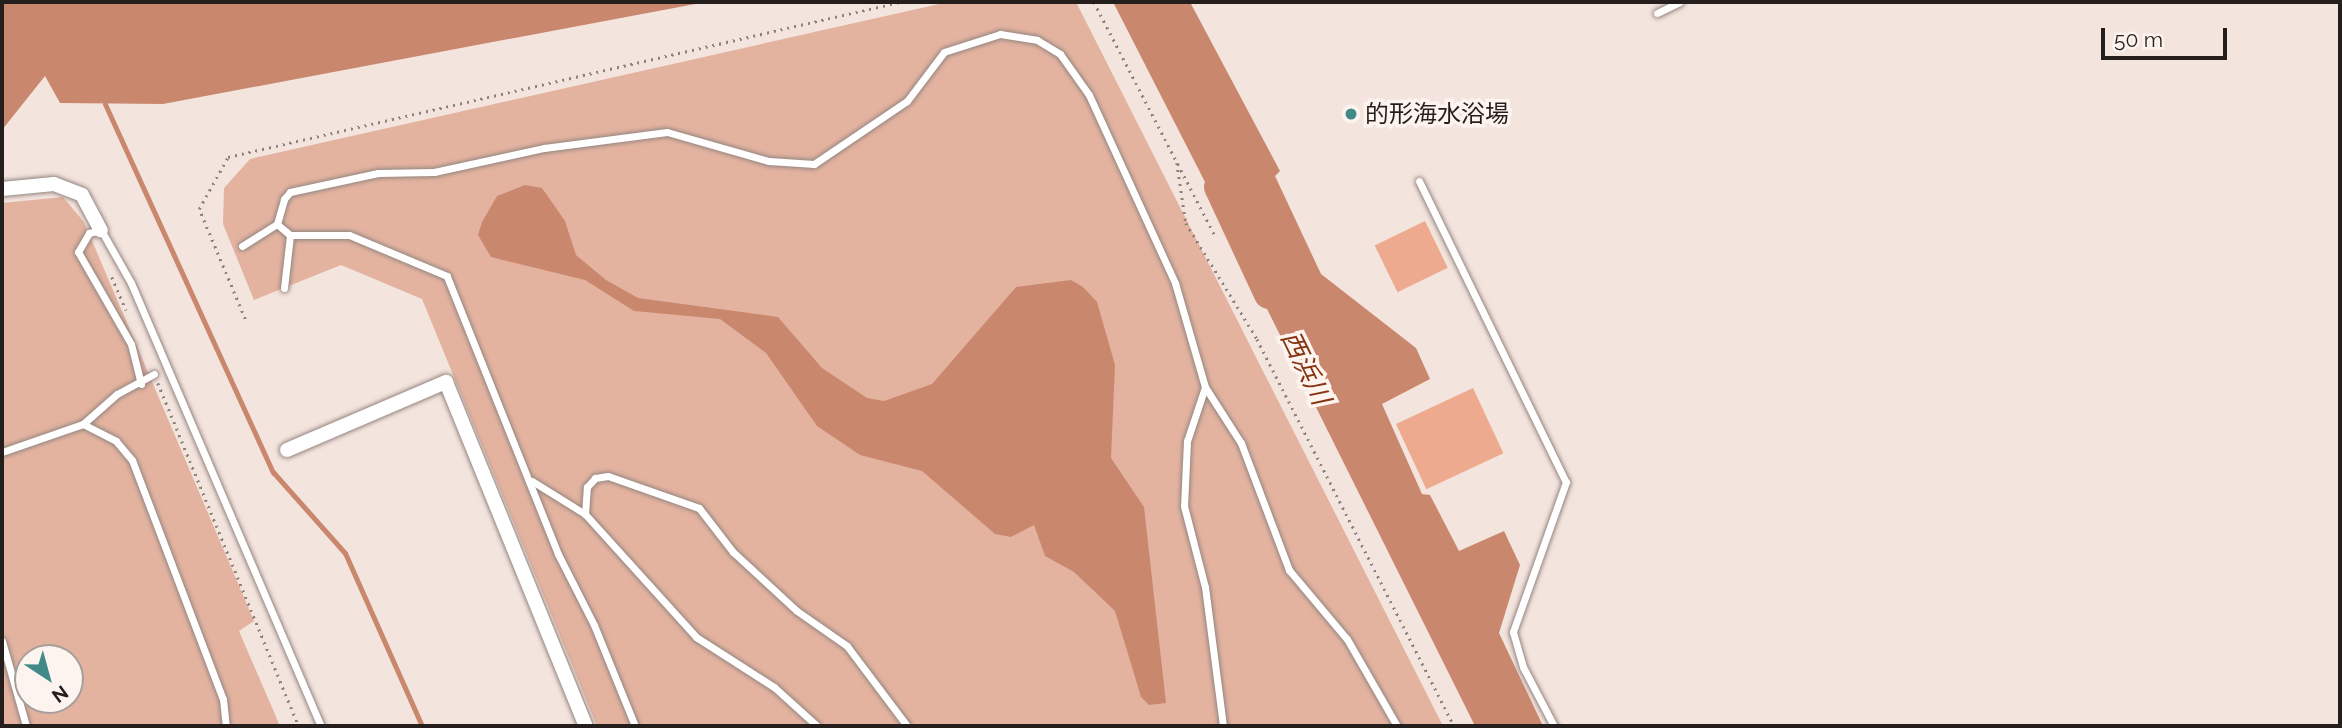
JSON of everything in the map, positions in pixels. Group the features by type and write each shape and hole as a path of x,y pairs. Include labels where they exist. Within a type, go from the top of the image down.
{"street":[{"path":"2,189 54,184 82,195 101,230"},
{"path":"287,450 446,382 586,726"}],"lane":[{"path":"1657,13 1680,2"},
{"path":"242,246 277,224 290,192 378,173 434,172 544,148 667,132 769,161 814,164 907,101 944,52 1000,34 1037,40 1060,54 1089,95 1175,283 1205,387 1241,443 1289,570 1347,639 1397,726"},
{"path":"1419,181 1566,482 1513,632 1523,667 1554,726"},
{"path":"277,224 290,235 349,235 447,276 532,481 558,554 594,625 635,726"},
{"path":"141,384 131,344 78,252 89,233 101,230 131,283 321,726"},
{"path":"284,288 290,235"},
{"path":"2,452 83,424 117,394 141,384 154,374"},
{"path":"1205,387 1187,441 1184,506 1205,587 1223,726"},
{"path":"83,424 116,441 132,460 227,716 228,726"},
{"path":"585,514 587,487 594,478 608,476 699,508 733,552 797,611 847,646 907,726"},
{"path":"532,481 585,514 696,638 774,687 817,726"},
{"path":"2,641 26,726"}],"path":[{"path":"245,319 199,209 228,157 900,2"},
{"path":"1094,2 1215,235"},
{"path":"1178,163 1186,223 1257,339 1454,726"},
{"path":"111,273 132,323"},
{"path":"154,374 299,726"}],"shaded area":[{"path":"948,2 1076,2 1443,726 597,726 422,299 341,265 254,300 223,224 224,188 250,159"},
{"path":"63,197 84,222 254,621 239,631 280,726 2,726 2,203"}],"water":[{"path":"2,2 706,2 163,104 60,103 45,76 2,130"},
{"path":"1113,2 1190,2 1280,171 1275,176 1321,274 1416,348 1430,379 1382,404 1422,494 1430,495 1459,551 1504,531 1520,565 1499,633 1543,726 1475,726 1243,261 1257,253 1241,219 1228,227"},
{"path":"525,185 542,188 565,221 576,255 606,280 638,298 778,317 822,368 867,398 884,401 932,384 1016,287 1071,280 1083,287 1097,302 1115,365 1111,458 1144,507 1166,703 1149,705 1141,697 1115,611 1074,572 1045,556 1034,525 1011,537 995,534 922,471 860,455 817,426 766,353 720,319 634,311 585,280 491,257 478,235 482,222 497,196"}],"building":[{"path":"1425,221 1448,268 1397,292 1375,246"},
{"path":"1473,388 1503,453 1426,489 1396,424"}],"waterway":[{"path":"105,104 273,472 345,553 422,726"},
{"name":"西浜川","path":"1219,187 1269,294"}],"place":[{"name":"的形海水浴場","path":"1351,114"}]}
